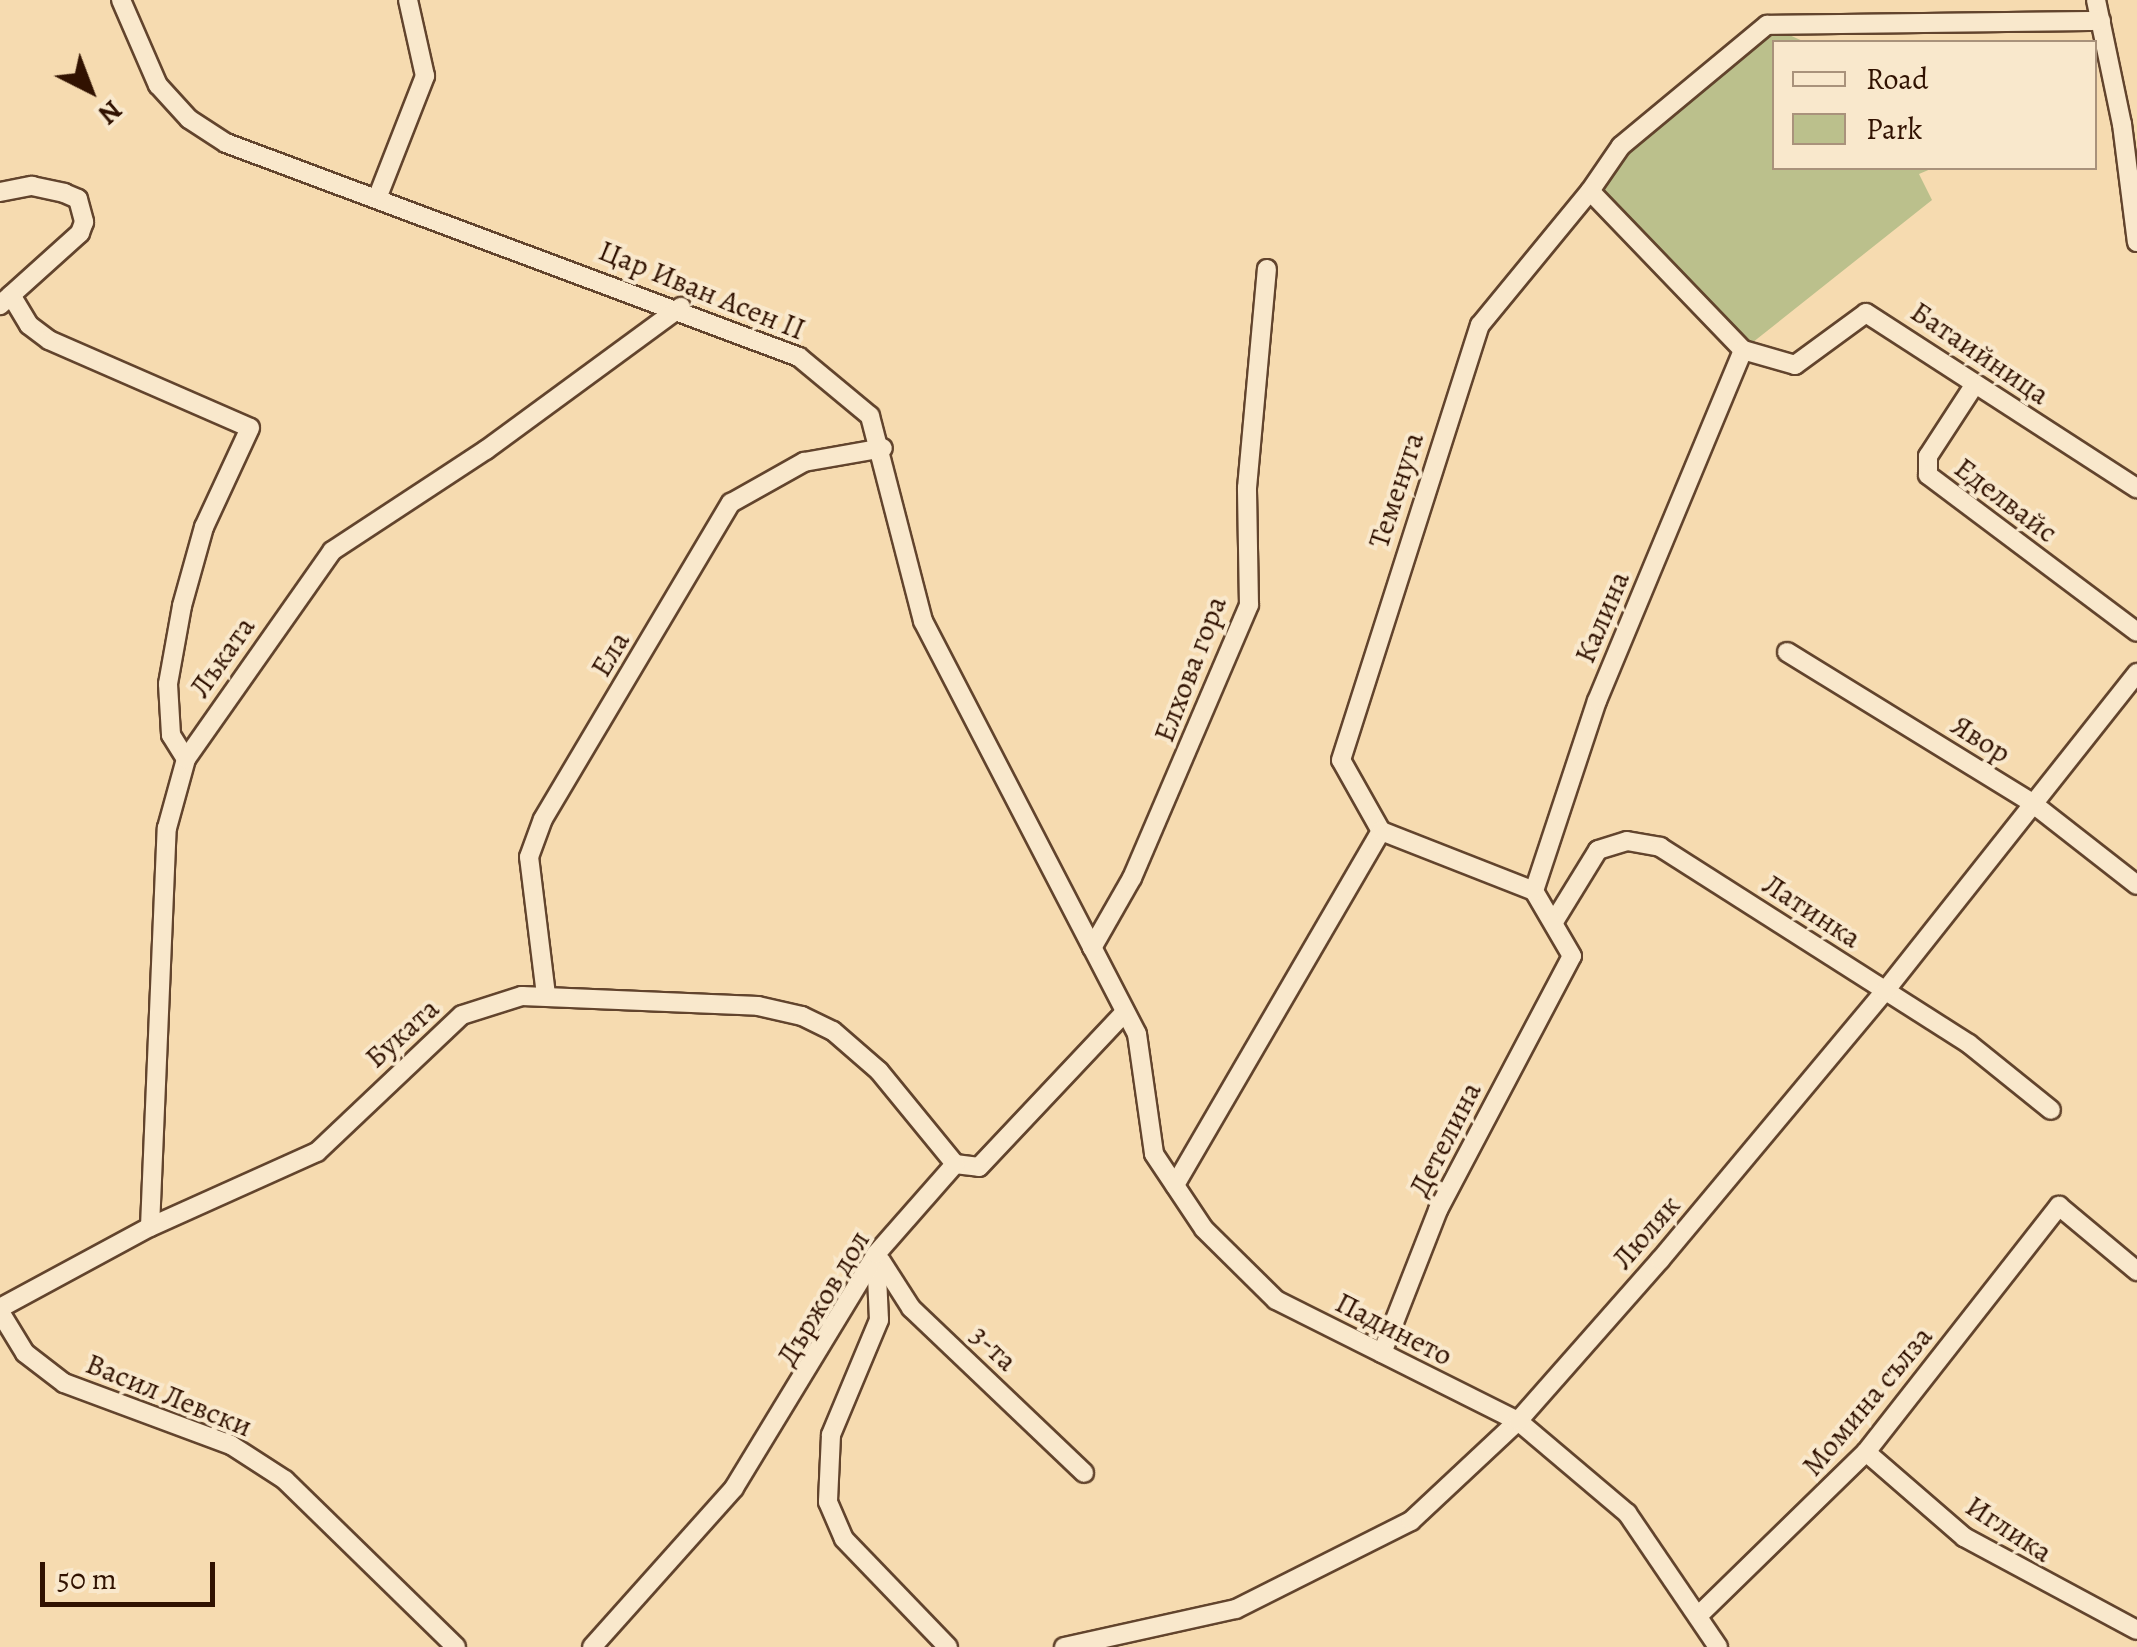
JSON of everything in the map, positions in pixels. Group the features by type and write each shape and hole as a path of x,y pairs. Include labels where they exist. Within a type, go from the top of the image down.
{"street":[{"name":"Цар Иван Асен II","path":"121,0 158,85 189,119 226,143 681,307 799,356 870,416 883,448 923,621 1126,1012"},
{"path":"378,196 426,76 408,0"},
{"path":"2096,0 2137,242"},
{"name":"Теменуга","path":"1381,831 1341,760 1369,657 1480,325 1590,191 1621,146 1766,25 2101,21"},
{"path":"0,192 32,186 78,199 84,209 80,234 5,300 29,325 48,340 250,428 204,527 182,606 168,684 171,735 186,759"},
{"path":"1590,191 1743,350"},
{"name":"Елхова гора","path":"1092,948 1132,878 1249,604 1247,488 1267,270"},
{"name":"Лъката","path":"150,1227 167,828 186,759 332,552 486,450 681,307"},
{"name":"Батаийница","path":"1743,350 1795,365 1866,313 2137,488"},
{"name":"Калина","path":"1534,891 1597,701 1743,350"},
{"name":"Еделвайс","path":"1975,384 1928,456 1928,475 2137,632"},
{"name":"Ела","path":"546,995 529,856 543,819 731,503 804,462 883,448"},
{"name":"Явор","path":"1787,652 2032,803 2137,884"},
{"name":"Люляк","path":"1064,1647 1236,1609 1411,1521 1518,1421 1885,991 2137,673"},
{"path":"1174,1186 1381,831 1534,891 1554,920"},
{"name":"Латинка","path":"1554,920 1598,850 1627,841 1660,847 1969,1044 2051,1110"},
{"name":"Детелина","path":"1382,1354 1438,1210 1572,956 1554,920"},
{"name":"Буката","path":"0,1310 150,1227 317,1152 462,1015 499,999 546,995 758,1006 802,1016 832,1032 879,1071 956,1164"},
{"name":"Падинето","path":"1126,1012 1137,1034 1154,1154 1204,1229 1276,1300 1518,1421 1628,1513 1718,1647"},
{"name":"Държов дол","path":"592,1647 734,1488 876,1254 956,1164 979,1167 1126,1012"},
{"name":"Момина сълза","path":"1699,1614 1866,1452 2060,1206 2137,1271"},
{"path":"876,1254 880,1320 830,1435 828,1502 850,1547 948,1647"},
{"name":"3-та","path":"876,1254 911,1308 1084,1473"},
{"name":"Васил Левски","path":"0,1310 19,1346 64,1383 231,1444 285,1480 456,1647"},
{"name":"Иглика","path":"1866,1452 1964,1538 2024,1576 2137,1630"}],"green space":[{"path":"1767,25 1801,40 1772,40 1772,170 1928,170 1919,174 1932,200 1743,350 1590,191 1621,146"}]}
